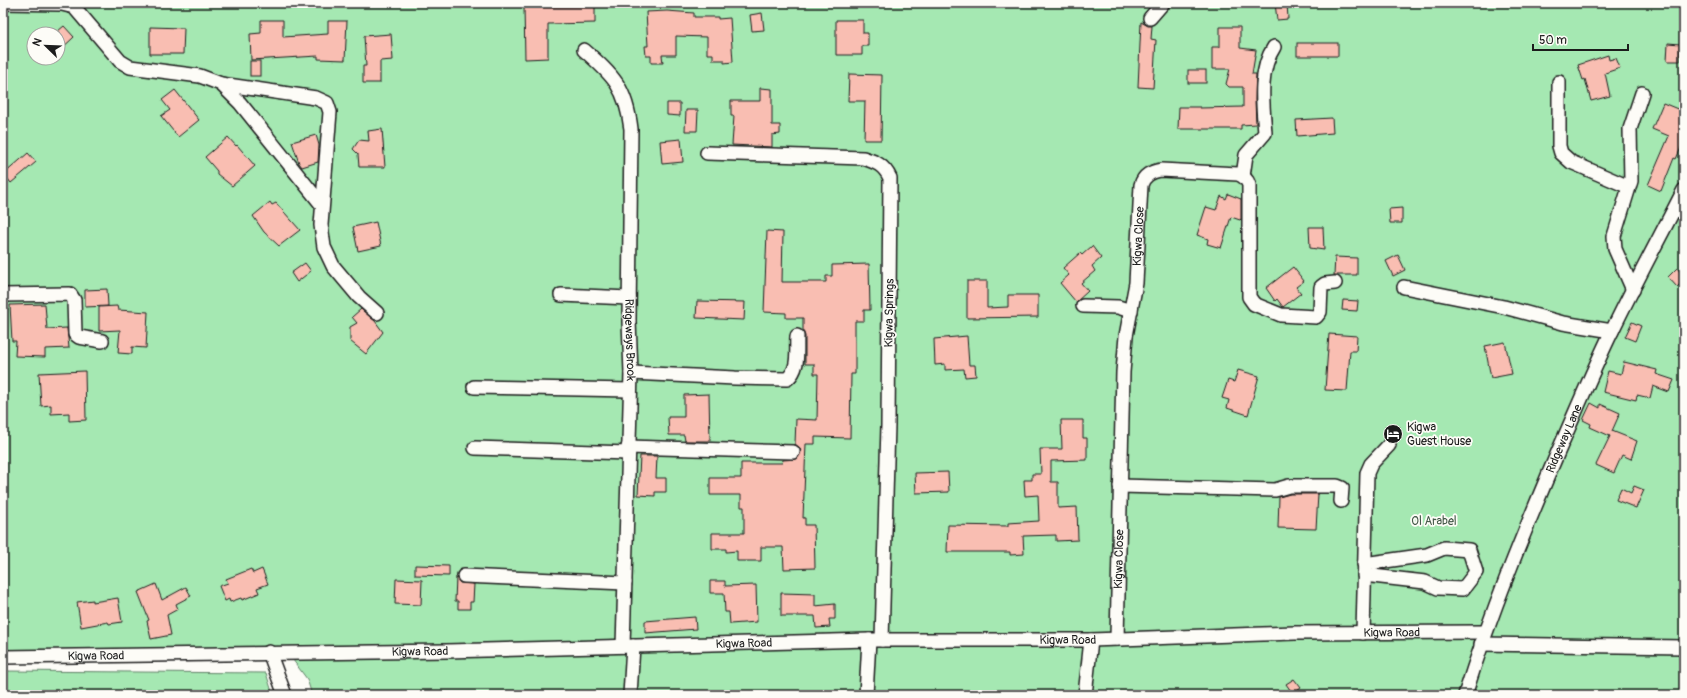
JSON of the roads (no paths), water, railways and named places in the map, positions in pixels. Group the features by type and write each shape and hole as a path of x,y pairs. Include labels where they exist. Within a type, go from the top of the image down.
{"street":[{"path":"3,3 62,4 74,7 78,10 92,30 125,65 140,69 200,76 221,84 316,98 327,103 330,112 322,205 322,236 328,258 333,266 359,297 377,313"},
{"path":"1150,18 1163,3"},
{"path":"1274,47 1269,53 1262,93 1265,133 1246,156 1243,176 1249,185 1249,297 1251,301 1281,315 1316,317 1320,314 1321,287 1325,284 1335,283"},
{"name":"Ridgeways Brook","path":"584,50 606,69 614,79 626,101 629,117 631,188 629,298 631,373 625,583 630,695"},
{"path":"1559,82 1559,146 1561,153 1571,162 1629,188"},
{"path":"221,84 240,103 322,205"},
{"path":"1633,290 1615,249 1614,236 1631,181 1630,129 1642,93"},
{"name":"Kigwa Springs","path":"707,153 863,158 883,166 890,178 888,425 876,640 866,695"},
{"name":"Kigwa Close","path":"1117,639 1123,372 1130,311 1136,283 1141,184 1143,178 1160,170 1243,176"},
{"name":"Ridgeway Lane","path":"1465,695 1483,638 1544,485 1612,331 1684,190"},
{"path":"1404,287 1504,307 1563,324 1612,331"},
{"path":"3,295 73,295 74,334 79,337 102,341"},
{"path":"561,295 629,298"},
{"path":"1083,306 1118,307 1130,311"},
{"path":"631,373 787,379 792,375 796,368 797,336"},
{"path":"474,387 630,390"},
{"path":"1362,632 1367,473 1371,464 1389,445"},
{"path":"475,448 793,452"},
{"path":"1120,486 1275,490 1290,486 1337,486 1342,488 1342,501"},
{"path":"1444,548 1469,550 1476,572 1463,589 1438,588 1425,582 1364,570 1427,555 1444,548"},
{"path":"464,576 625,583"},
{"name":"Kigwa Road","path":"3,657 269,652 447,651 876,640 1091,640 1362,632 1684,647"},
{"path":"1085,695 1091,640"},
{"path":"269,652 285,695"}],"place":[{"name":"Kigwa Guest House","path":"1393,434"}],"park label":[{"name":"Ol Arabel","path":"1434,521"}]}
